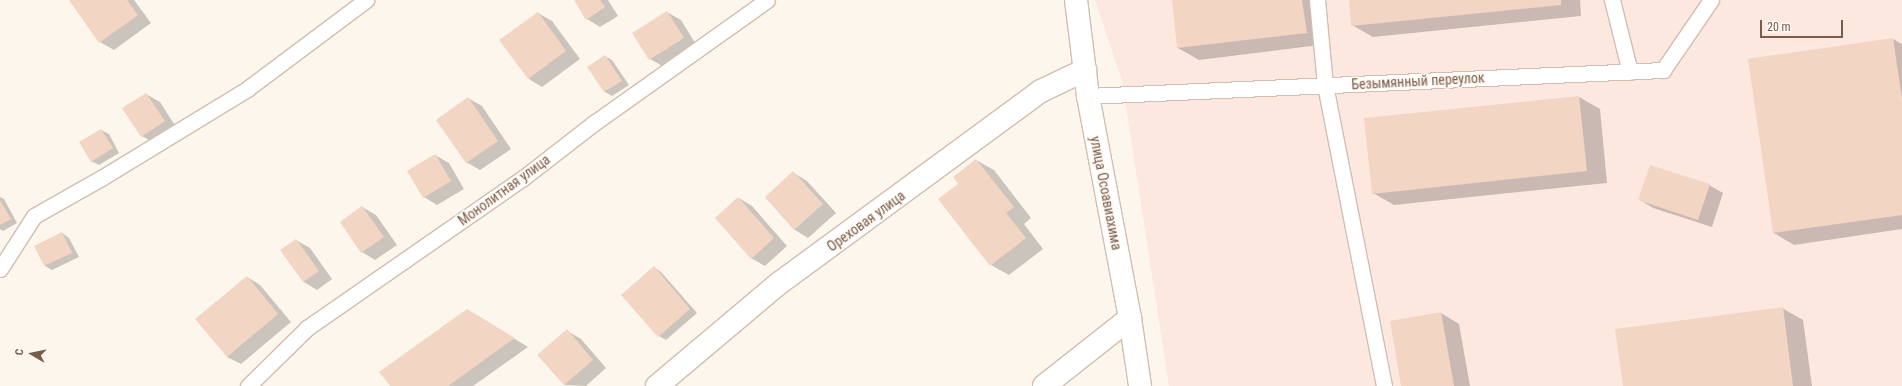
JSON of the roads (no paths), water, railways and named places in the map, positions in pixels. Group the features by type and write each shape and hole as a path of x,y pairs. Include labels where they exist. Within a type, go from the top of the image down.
{"street":[{"name":"улица Осоавиахима","path":"1076,0 1088,96 1130,318 1140,386"},
{"name":"Ореховая улица","path":"657,386 778,284 1041,92 1085,70"},
{"path":"1044,386 1130,318"}],"lane":[{"path":"0,269 34,216 103,177 247,89 366,0"},
{"name":"Монолитная улица","path":"248,386 307,328 523,178 594,124 766,0"},
{"path":"1317,0 1325,85 1384,386"},
{"path":"1612,0 1630,72"},
{"name":"Безымянный переулок","path":"1088,96 1663,70 1711,0"}]}
